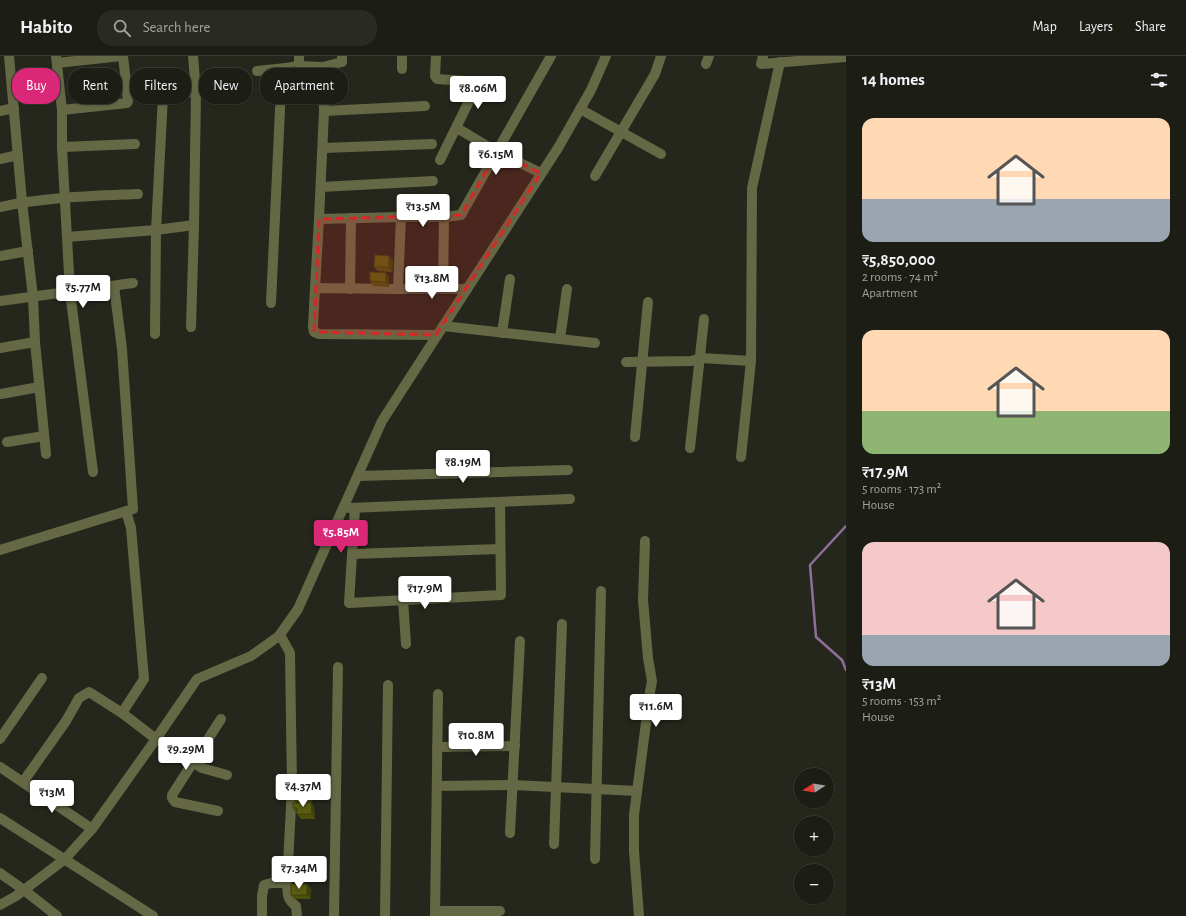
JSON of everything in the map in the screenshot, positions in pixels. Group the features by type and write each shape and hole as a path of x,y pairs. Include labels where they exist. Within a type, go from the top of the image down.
{"street":[{"path":"62,110 127,103 128,101 122,56 56,59 62,110 64,197 70,292 93,472"},
{"path":"191,327 196,92 193,56"},
{"path":"286,68 299,61 323,67 342,62 342,56"},
{"path":"402,56 402,69"},
{"path":"436,56 435,76 437,79 493,83"},
{"path":"319,219 401,218 461,215 551,56"},
{"path":"0,905 16,896 65,859 92,829 197,679 284,642 382,420 541,173 591,90 606,56"},
{"path":"595,176 656,74 661,56"},
{"path":"763,56 761,64 846,57"},
{"path":"6,59 14,108 22,202 33,297 35,342 46,454"},
{"path":"741,457 751,361 752,188 780,62"},
{"path":"323,67 324,148 315,288 314,332 319,334 436,335"},
{"path":"440,160 478,83"},
{"path":"155,334 156,230 163,96 165,93 196,92"},
{"path":"271,303 280,104"},
{"path":"324,111 425,106"},
{"path":"0,111 14,108"},
{"path":"580,109 661,154"},
{"path":"457,128 497,152 541,173"},
{"path":"62,147 135,144"},
{"path":"324,148 432,144"},
{"path":"0,159 18,155"},
{"path":"321,187 433,181"},
{"path":"0,207 22,202 64,197 138,194"},
{"path":"443,289 444,216"},
{"path":"350,289 351,218"},
{"path":"398,289 401,218"},
{"path":"67,237 156,230 194,225"},
{"path":"0,256 28,252"},
{"path":"502,333 510,279"},
{"path":"0,301 133,283"},
{"path":"0,550 133,509 122,349 114,286"},
{"path":"315,288 466,289"},
{"path":"560,339 566,290"},
{"path":"634,437 648,302"},
{"path":"690,448 704,319"},
{"path":"443,326 595,343"},
{"path":"0,348 35,342"},
{"path":"626,362 691,362 700,358 751,361"},
{"path":"1,394 39,387"},
{"path":"7,442 44,436"},
{"path":"358,476 568,470"},
{"path":"343,508 570,499"},
{"path":"355,508 349,602 501,595 500,502"},
{"path":"122,713 144,679 131,528 126,511"},
{"path":"639,916 634,852 634,815 652,681 648,658 643,600 645,541"},
{"path":"352,554 500,549"},
{"path":"595,859 601,591"},
{"path":"403,600 406,644"},
{"path":"554,844 562,624"},
{"path":"510,833 520,641"},
{"path":"284,642 290,653 292,788 287,883 288,898 290,902 296,906 297,916"},
{"path":"334,916 338,667"},
{"path":"0,739 42,678"},
{"path":"385,916 388,685"},
{"path":"23,782 66,721 79,698 89,692 122,713 156,739 202,768 227,775"},
{"path":"438,694 435,914 500,911"},
{"path":"218,811 173,801 172,795 221,719"},
{"path":"437,747 515,746"},
{"path":"0,767 92,829"},
{"path":"437,786 513,785 637,791"},
{"path":"292,788 336,789"},
{"path":"0,818 93,876 104,885 153,916"},
{"path":"0,873 57,916"},
{"path":"262,916 262,896 264,885 271,883 287,883"}],"highlighted area":[{"path":"497,152 541,173 436,335 314,332 319,219 461,215"}],"building":[{"path":"375,255 389,256 389,267 374,267"},
{"path":"370,272 386,273 386,282 370,281"},
{"path":"292,783 309,784 309,798 292,797"},
{"path":"311,802 312,814 297,814 297,808 293,808 293,803"},
{"path":"291,884 307,884 307,895 291,895"}],"waterway":[{"path":"846,526 810,565 816,637 842,660 846,670"}]}
